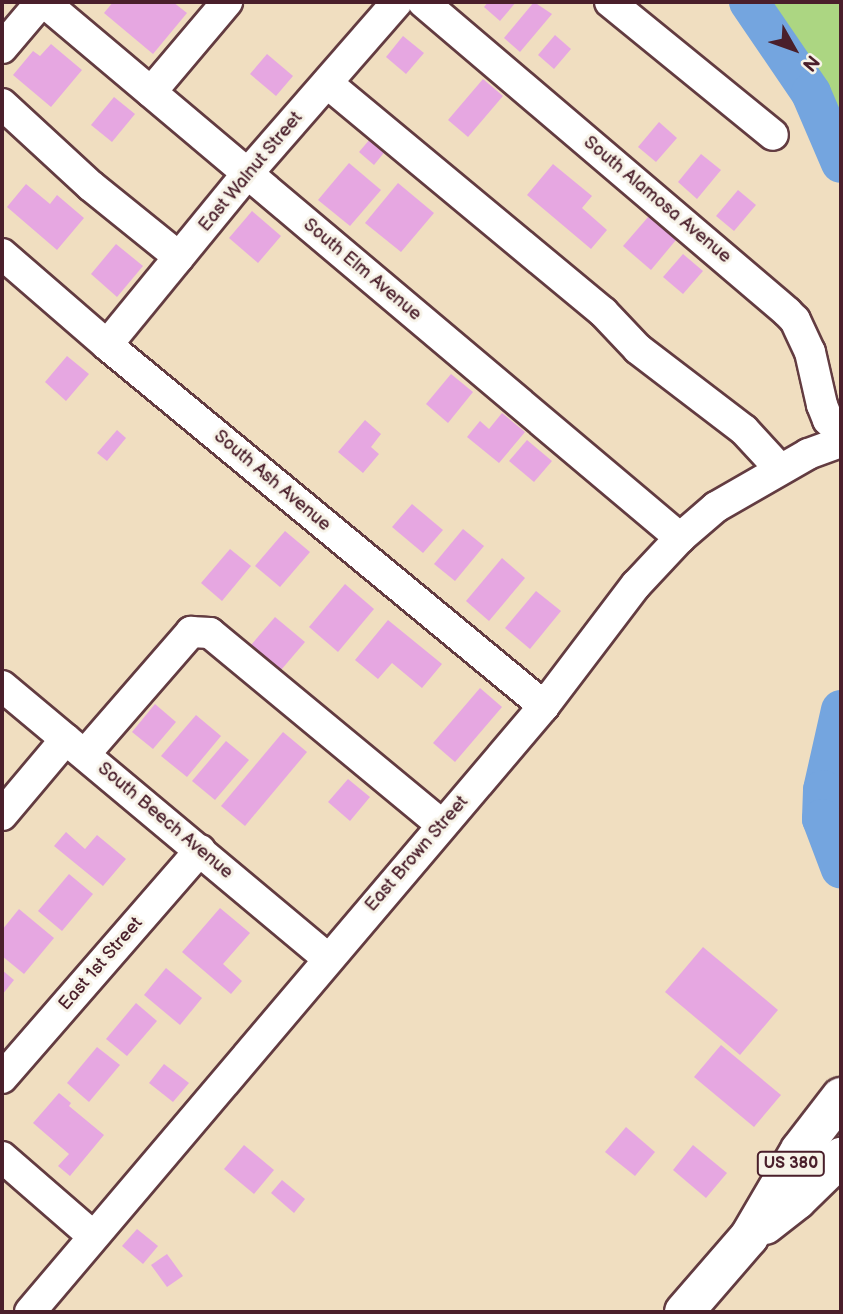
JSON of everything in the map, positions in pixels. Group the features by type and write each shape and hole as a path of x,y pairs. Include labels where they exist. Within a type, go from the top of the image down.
{"main road":[{"name":"US 380","path":"684,1312 749,1237 800,1150 841,1097"},
{"name":"US 380","path":"749,1237 797,1200 841,1157"}],"street":[{"path":"2,48 42,2"},
{"name":"South Elm Avenue","path":"42,2 680,538"},
{"path":"151,92 227,2"},
{"name":"East Walnut Street","path":"107,345 248,173 397,2"},
{"name":"South Alamosa Avenue","path":"422,2 795,320 810,352 821,405 828,420 841,432"},
{"path":"610,2 773,135"},
{"path":"327,83 603,312 638,349 744,430 780,469"},
{"path":"2,104 91,186 178,257"},
{"name":"South Ash Avenue","path":"2,254 107,345 544,706"},
{"name":"East Brown Street","path":"30,1312 327,958 544,706 636,585 680,538 727,500 808,454 841,442"},
{"path":"2,815 191,632 210,633 442,825"},
{"name":"South Beech Avenue","path":"2,686 327,958"},
{"name":"East 1st Street","path":"2,1078 200,850"},
{"path":"2,1157 93,1236"}],"green space":[{"path":"749,2 841,2 841,163 811,93"}],"building":[{"path":"113,2 173,2 187,13 153,54 104,13"},
{"path":"488,2 516,2 500,21 484,7"},
{"path":"534,2 552,14 520,52 504,38"},
{"path":"555,35 571,49 554,69 538,55"},
{"path":"403,36 424,53 406,74 386,57"},
{"path":"51,44 82,70 51,107 13,75 33,51 40,56"},
{"path":"267,54 293,76 276,96 250,74"},
{"path":"483,79 503,96 468,137 448,120"},
{"path":"114,97 135,114 112,142 91,125"},
{"path":"659,122 677,138 656,162 638,147"},
{"path":"376,132 391,144 374,165 359,152"},
{"path":"701,154 721,170 697,199 678,182"},
{"path":"349,163 381,190 350,226 318,200"},
{"path":"553,164 592,196 582,208 607,230 591,249 527,195"},
{"path":"398,183 434,213 401,252 365,223"},
{"path":"26,184 50,204 57,195 84,218 57,250 7,207"},
{"path":"738,190 756,205 734,231 716,216"},
{"path":"252,211 281,236 258,263 229,238"},
{"path":"649,216 676,240 651,270 623,246"},
{"path":"116,244 143,266 117,297 91,274"},
{"path":"683,254 703,271 683,294 663,277"},
{"path":"67,356 89,374 66,401 45,382"},
{"path":"451,374 473,392 448,423 426,404"},
{"path":"502,413 525,432 499,463 467,437 480,421 489,429"},
{"path":"365,420 381,434 371,447 379,454 363,473 338,452"},
{"path":"117,430 126,438 107,461 97,453"},
{"path":"527,440 552,461 534,482 509,461"},
{"path":"412,504 443,530 423,553 392,527"},
{"path":"463,529 484,546 455,581 434,564"},
{"path":"285,531 310,552 280,587 255,566"},
{"path":"230,549 251,566 222,601 201,583"},
{"path":"502,558 525,578 489,621 466,601"},
{"path":"345,584 374,609 338,652 309,627"},
{"path":"536,591 561,611 530,649 505,628"},
{"path":"275,617 305,642 281,670 251,645"},
{"path":"388,620 442,664 422,688 392,663 378,679 355,660"},
{"path":"480,688 502,707 455,762 433,743"},
{"path":"155,704 176,722 153,749 132,732"},
{"path":"196,715 221,736 187,777 161,756"},
{"path":"283,732 307,752 245,826 221,806"},
{"path":"226,741 249,760 215,800 192,781"},
{"path":"348,779 370,797 350,821 328,802"},
{"path":"66,832 85,849 97,835 126,859 103,886 54,846"},
{"path":"69,874 93,894 62,931 38,911"},
{"path":"220,908 250,933 223,964 242,981 231,994 182,952"},
{"path":"19,909 54,938 24,974 2,956 2,930"},
{"path":"703,947 778,1010 740,1055 665,992"},
{"path":"166,968 202,998 180,1025 144,995"},
{"path":"2,970 14,980 2,995"},
{"path":"136,1003 157,1021 127,1056 106,1039"},
{"path":"721,1045 781,1095 754,1127 694,1077"},
{"path":"97,1047 120,1065 89,1102 67,1083"},
{"path":"164,1064 189,1083 173,1102 149,1083"},
{"path":"59,1093 71,1103 69,1106 104,1135 70,1176 58,1166 69,1154 33,1123"},
{"path":"626,1127 655,1152 635,1176 605,1152"},
{"path":"244,1145 274,1170 254,1194 224,1169"},
{"path":"693,1145 727,1173 706,1198 673,1170"},
{"path":"282,1180 305,1199 294,1213 271,1193"},
{"path":"137,1229 158,1246 143,1264 122,1246"},
{"path":"167,1254 183,1276 167,1287 151,1265"}],"waterway":[{"path":"749,2 811,93 841,163"},
{"path":"841,710 823,790 822,819 841,869"}]}
